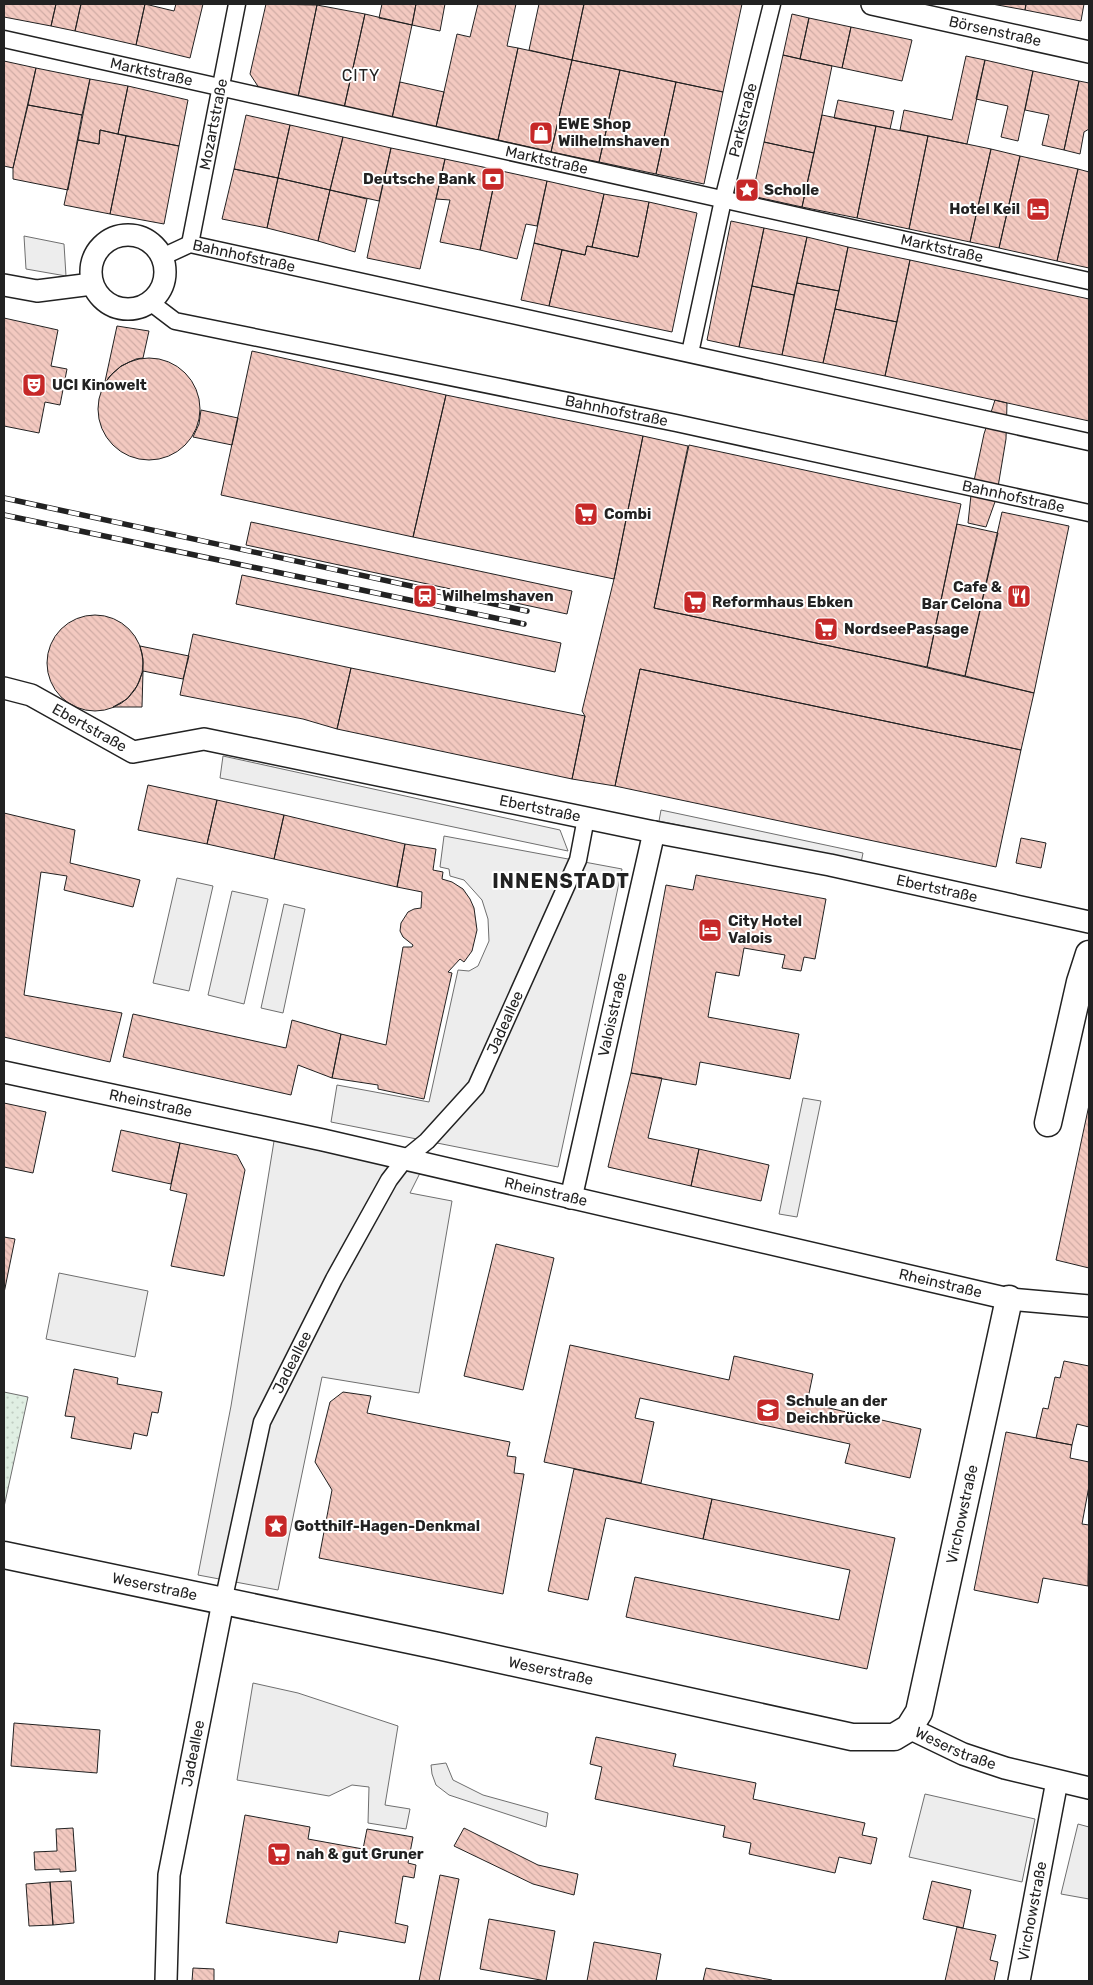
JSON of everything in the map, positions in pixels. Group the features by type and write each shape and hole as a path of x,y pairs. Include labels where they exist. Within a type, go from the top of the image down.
{"street":[{"name":"Mozartstraße","path":"190,244 237,4"},
{"name":"Parkstraße","path":"690,353 724,200 772,4"},
{"name":"Börsenstraße","path":"872,4 1089,52"},
{"name":"Marktstraße","path":"4,38 1089,281"},
{"path":"135,235 153,244 162,257 165,269 160,292 150,302 139,308 125,310 106,303 97,294 92,284 90,273 94,255 105,242 118,236 135,235"},
{"name":"Bahnhofstraße","path":"162,257 190,244 1089,442"},
{"path":"4,285 37,291 92,284"},
{"name":"Bahnhofstraße","path":"150,302 175,322 676,423 1089,513"},
{"name":"Ebertstraße","path":"4,688 31,695 133,752 204,739 654,832 847,868 1089,922"},
{"name":"Jadeallee","path":"166,1976 169,1875 222,1602 262,1422 361,1229 389,1180 405,1159 427,1140 476,1087 578,860 586,818"},
{"name":"Valoisstraße","path":"571,1198 654,832"},
{"path":"1048,1123 1080,982 1089,954"},
{"name":"Rheinstraße","path":"4,1072 405,1159 1009,1299 1089,1306"},
{"name":"Virchowstraße","path":"909,1728 919,1712 1009,1299"},
{"name":"Weserstraße","path":"4,1555 438,1646 852,1737 894,1737 909,1728 963,1754 1005,1768 1089,1788"},
{"name":"Virchowstraße","path":"1019,1981 1057,1781"}],"green space":[{"path":"4,1392 28,1397 4,1507"}],"shaded area":[{"path":"24,236 64,244 66,276 26,269"},
{"path":"223,756 560,830 568,851 220,778"},
{"path":"661,810 863,853 861,863 659,821"},
{"path":"444,836 622,869 558,1167 331,1122 337,1085 429,1102 458,970 469,971 478,966 489,941 488,919 482,900 464,880 450,876 449,869 440,867"},
{"path":"177,878 213,886 189,991 153,983"},
{"path":"232,891 268,899 244,1004 208,995"},
{"path":"284,904 305,909 283,1013 261,1008"},
{"path":"803,1098 821,1101 797,1217 779,1214"},
{"path":"275,1135 422,1169 410,1193 452,1201 419,1393 322,1377 278,1590 198,1575 231,1406"},
{"path":"59,1273 148,1291 135,1357 46,1339"},
{"path":"253,1683 298,1693 398,1726 385,1805 410,1809 406,1829 368,1823 369,1787 352,1785 329,1796 237,1780"},
{"path":"446,1763 453,1780 483,1795 548,1813 546,1827 449,1795 436,1785 431,1765"},
{"path":"925,1794 1035,1819 1022,1882 909,1857"},
{"path":"1078,1824 1089,1827 1089,1899 1061,1894"}],"building":[{"path":"4,4 56,4 51,26 4,17"},
{"path":"56,4 81,4 75,31 51,26"},
{"path":"81,4 145,4 136,45 75,31"},
{"path":"145,4 174,11 176,4 203,4 190,58 136,45"},
{"path":"266,4 317,5 298,97 259,88 250,74"},
{"path":"382,4 416,4 412,25 379,18"},
{"path":"416,4 445,4 440,31 412,25"},
{"path":"478,4 516,4 507,46 518,48 498,140 436,127 457,34 470,37"},
{"path":"539,4 584,4 572,60 529,50"},
{"path":"584,4 742,4 723,92 572,60"},
{"path":"992,4 1026,4 1025,10"},
{"path":"1026,4 1084,4 1081,21 1025,10"},
{"path":"317,5 365,14 344,108 298,97"},
{"path":"365,14 412,25 392,118 344,108"},
{"path":"792,14 809,18 800,59 783,55"},
{"path":"809,18 851,27 842,68 800,59"},
{"path":"851,27 912,40 902,81 842,68"},
{"path":"518,48 572,60 551,152 498,140"},
{"path":"783,55 832,66 814,153 764,142"},
{"path":"966,56 985,60 967,144 900,130 904,110 952,120"},
{"path":"572,60 620,70 599,162 551,152"},
{"path":"985,60 1033,71 1018,141 1001,137 1008,106 976,99"},
{"path":"4,61 36,68 13,168 4,166"},
{"path":"36,68 90,79 82,115 28,105"},
{"path":"620,70 676,82 656,174 599,162"},
{"path":"1033,71 1079,81 1064,150 1042,145 1049,115 1025,110"},
{"path":"90,79 128,86 118,134 100,130 99,144 78,140"},
{"path":"1079,81 1089,83 1089,129 1084,132 1080,154 1064,150"},
{"path":"400,82 444,92 436,127 392,118"},
{"path":"676,82 723,92 704,184 656,174"},
{"path":"128,86 188,100 179,146 118,134"},
{"path":"838,100 894,111 890,129 834,118"},
{"path":"28,105 82,115 68,190 13,179 13,168"},
{"path":"246,115 290,125 278,178 234,169"},
{"path":"822,115 876,126 857,218 802,207"},
{"path":"290,125 343,137 330,190 278,178"},
{"path":"876,126 928,136 909,229 857,218"},
{"path":"100,130 126,136 110,214 64,205 78,140 99,144"},
{"path":"126,136 179,146 164,224 110,214"},
{"path":"928,136 991,149 970,242 909,229"},
{"path":"343,137 391,148 379,201 330,190"},
{"path":"764,142 814,153 802,207 752,196"},
{"path":"391,148 445,159 420,269 367,258"},
{"path":"991,149 1020,156 999,248 970,242"},
{"name":"Hotel Keil","path":"1020,156 1078,169 1057,261 999,248"},
{"path":"445,159 497,170 480,250 440,242 450,200 436,199"},
{"path":"234,169 278,178 267,228 222,219"},
{"path":"1078,169 1089,172 1089,268 1057,261"},
{"path":"497,170 547,181 537,226 526,224 517,259 480,250"},
{"path":"278,178 330,190 318,241 267,228"},
{"path":"547,181 604,194 592,247 587,246 585,255 534,243"},
{"path":"330,190 367,199 355,252 318,241"},
{"path":"604,194 649,202 638,257 592,247"},
{"path":"649,202 697,213 672,332 549,306 562,250 585,255 587,246 638,257"},
{"path":"731,221 764,228 739,347 707,340"},
{"path":"764,228 807,237 794,295 752,286"},
{"path":"807,237 848,247 839,291 797,283"},
{"path":"534,243 562,250 549,306 521,300"},
{"path":"848,247 910,260 897,322 835,309"},
{"path":"910,260 1089,299 1089,421 885,376"},
{"path":"797,283 839,291 823,363 782,355"},
{"path":"752,286 794,295 782,355 739,347"},
{"path":"835,309 897,322 885,376 823,363"},
{"name":"UCI Kinowelt","path":"4,318 58,330 51,366 67,369 60,405 45,402 39,433 4,426"},
{"path":"117,326 149,331 143,358 121,366 109,377 104,386"},
{"path":"252,351 446,395 413,537 221,495"},
{"path":"149,358 169,362 185,373 196,389 200,409 196,429 185,445 169,456 149,460 129,456 113,445 102,429 98,409 102,389 113,373 129,362"},
{"path":"446,395 643,436 614,579 413,537"},
{"path":"995,400 1007,403 1006,439 996,499 986,527 968,523 971,495 984,434"},
{"path":"201,410 238,418 232,445 193,437 199,424"},
{"path":"643,436 688,446 654,608 881,657 1034,693 1021,750 640,669 615,786 572,779 585,716 582,711 614,579"},
{"path":"689,445 961,504 927,667 654,608"},
{"path":"1002,512 1069,526 1034,693 965,676"},
{"path":"251,522 572,591 567,614 246,545"},
{"path":"957,524 998,533 965,676 927,667"},
{"path":"242,575 561,643 555,672 236,604"},
{"path":"95,615 113,619 129,629 139,645 143,663 139,681 129,697 113,707 95,711 77,707 61,697 51,681 47,663 51,645 61,629 77,619"},
{"path":"193,634 351,668 337,729 303,719 180,695"},
{"path":"140,646 189,656 183,679 143,671"},
{"path":"351,668 585,716 572,779 337,729"},
{"path":"640,669 1021,750 996,867 615,786"},
{"path":"143,671 142,707 113,707 127,699 137,686"},
{"path":"148,785 217,800 207,844 138,830"},
{"path":"217,800 284,815 274,859 207,844"},
{"path":"4,813 75,830 70,863 140,880 133,907 64,890 67,876 41,872 24,995 122,1013 110,1062 4,1037"},
{"path":"284,815 405,844 397,887 274,859"},
{"path":"1021,838 1046,843 1041,868 1016,863"},
{"path":"405,844 436,849 433,870 443,872 442,879 452,882 463,889 474,908 477,930 472,951 464,962 460,959 448,972 452,973 424,1099 378,1089 378,1085 332,1078 341,1034 386,1045 403,947 412,947 413,945 403,937 400,931 401,923 408,912 421,908 422,892 397,887"},
{"path":"696,875 826,899 815,959 804,957 801,971 782,968 785,955 744,948 739,976 716,972 708,1017 799,1034 790,1079 700,1062 696,1085 631,1073 666,885 693,890"},
{"path":"133,1014 286,1048 292,1020 341,1034 332,1078 298,1065 291,1095 123,1057"},
{"path":"631,1073 662,1078 648,1138 699,1149 691,1186 608,1167"},
{"path":"4,1103 46,1112 33,1173 4,1167"},
{"path":"1089,1105 1089,1268 1056,1260"},
{"path":"121,1130 180,1143 171,1184 112,1171"},
{"path":"180,1143 237,1155 245,1170 224,1276 171,1266 187,1194 170,1190"},
{"path":"699,1149 769,1165 761,1201 691,1186"},
{"path":"4,1237 15,1239 4,1293"},
{"path":"496,1244 554,1258 523,1390 464,1376"},
{"name":"Schule an der Deichbrücke","path":"570,1345 729,1380 734,1356 813,1374 807,1403 921,1429 910,1478 845,1463 850,1444 640,1398 635,1418 654,1422 641,1483 544,1462"},
{"path":"1064,1361 1089,1366 1089,1427 1077,1424 1072,1445 1036,1438 1043,1408 1048,1409 1055,1377 1060,1378"},
{"path":"74,1369 118,1378 117,1384 162,1392 158,1413 152,1412 147,1436 134,1433 131,1449 71,1438 75,1417 65,1416"},
{"path":"343,1392 371,1396 367,1413 510,1442 507,1456 516,1457 514,1473 524,1474 503,1594 319,1558 332,1490 315,1462 330,1402"},
{"path":"1006,1432 1072,1445 1070,1458 1089,1462 1089,1486 1082,1524 1089,1525 1088,1586 1043,1578 1038,1603 974,1590"},
{"path":"574,1469 712,1499 703,1539 606,1518 588,1600 548,1591"},
{"path":"712,1499 895,1538 867,1669 626,1617 635,1577 839,1620 850,1570 703,1539"},
{"path":"14,1723 100,1730 97,1773 11,1766"},
{"path":"596,1737 676,1754 673,1766 756,1783 753,1799 865,1823 862,1835 877,1838 871,1864 839,1857 835,1873 749,1854 751,1843 723,1837 725,1826 595,1799 602,1767 590,1764"},
{"path":"245,1815 310,1827 308,1839 363,1849 367,1829 413,1837 408,1863 416,1865 414,1878 403,1876 395,1923 408,1926 405,1943 339,1931 337,1943 226,1923"},
{"path":"73,1828 76,1871 60,1872 60,1869 35,1870 34,1852 57,1851 56,1829"},
{"path":"464,1828 538,1865 578,1874 574,1895 533,1884 454,1846"},
{"path":"440,1875 459,1879 439,1981 419,1981"},
{"path":"71,1881 74,1923 53,1925 50,1882"},
{"path":"932,1881 971,1890 963,1928 923,1919"},
{"path":"50,1882 53,1925 29,1926 26,1884"},
{"path":"489,1919 555,1931 546,1981 480,1969"},
{"path":"957,1927 996,1935 990,1960 998,1962 994,1981 945,1981"},
{"path":"594,1942 661,1954 656,1981 587,1981"},
{"path":"193,1968 214,1969 214,1981 192,1981"},
{"path":"706,1968 772,1980 772,1981 703,1981"}],"railway":[{"path":"4,498 527,611"},
{"path":"4,515 524,624"}],"place":[{"name":"EWE Shop Wilhelmshaven","path":"541,133"},
{"name":"Deutsche Bank","path":"493,179"},
{"name":"Scholle","path":"747,190"},
{"name":"Hotel Keil","path":"1038,209"},
{"name":"UCI Kinowelt","path":"34,385"},
{"name":"Combi","path":"586,514"},
{"name":"Wilhelmshaven","path":"425,596"},
{"name":"Cafe & Bar Celona","path":"1019,596"},
{"name":"Reformhaus Ebken","path":"695,602"},
{"name":"NordseePassage","path":"826,629"},
{"name":"City Hotel Valois","path":"710,930"},
{"name":"Schule an der Deichbrücke","path":"768,1410"},
{"name":"Gotthilf-Hagen-Denkmal","path":"276,1526"},
{"name":"nah & gut Gruner","path":"279,1854"}],"district":[{"name":"CITY","path":"361,75"},
{"name":"INNENSTADT","path":"561,881"}]}
